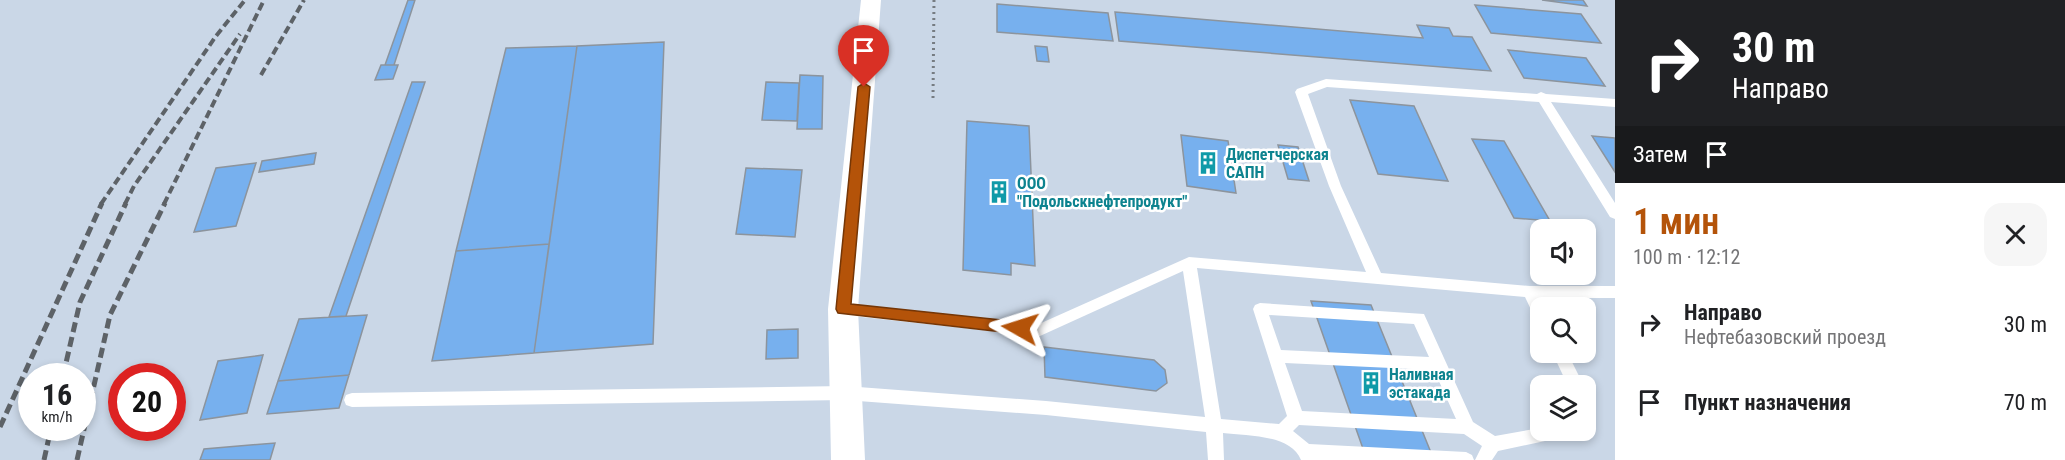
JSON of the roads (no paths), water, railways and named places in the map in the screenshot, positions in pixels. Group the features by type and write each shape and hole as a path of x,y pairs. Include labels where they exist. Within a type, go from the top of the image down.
{"street":[{"path":"848,460 843,309 871,0"}],"lane":[{"path":"1376,278 1335,186 1301,92 1326,83 1479,95 1541,96 1615,103"},
{"path":"1541,96 1615,214"},
{"path":"1189,262 1214,426 1216,460"},
{"path":"843,309 1040,330 1189,262 1530,292 1615,292"},
{"path":"1530,292 1532,297"},
{"path":"1296,418 1260,309 1419,318 1467,427"},
{"path":"1275,356 1440,364"},
{"path":"352,400 845,393 1046,408 1282,432 1308,456 1466,460"},
{"path":"1282,432 1296,418 1467,427 1493,444 1530,437"},
{"path":"1483,460 1493,444"}],"railway":[{"path":"101,204 216,36 245,0"},
{"path":"164,204 264,0"},
{"path":"261,75 304,0"},
{"path":"125,204 134,186 240,34"},
{"path":"0,427 102,203"},
{"path":"66,363 80,302 126,203"},
{"path":"77,460 110,315 165,203"},
{"path":"44,460 48,441"}],"place":[{"name":"Диспетчерская САПН","path":"1208,163"},
{"name":"ООО \"Подольскнефтепродукт\"","path":"999,192"},
{"name":"Наливная эстакада","path":"1371,383"}]}
